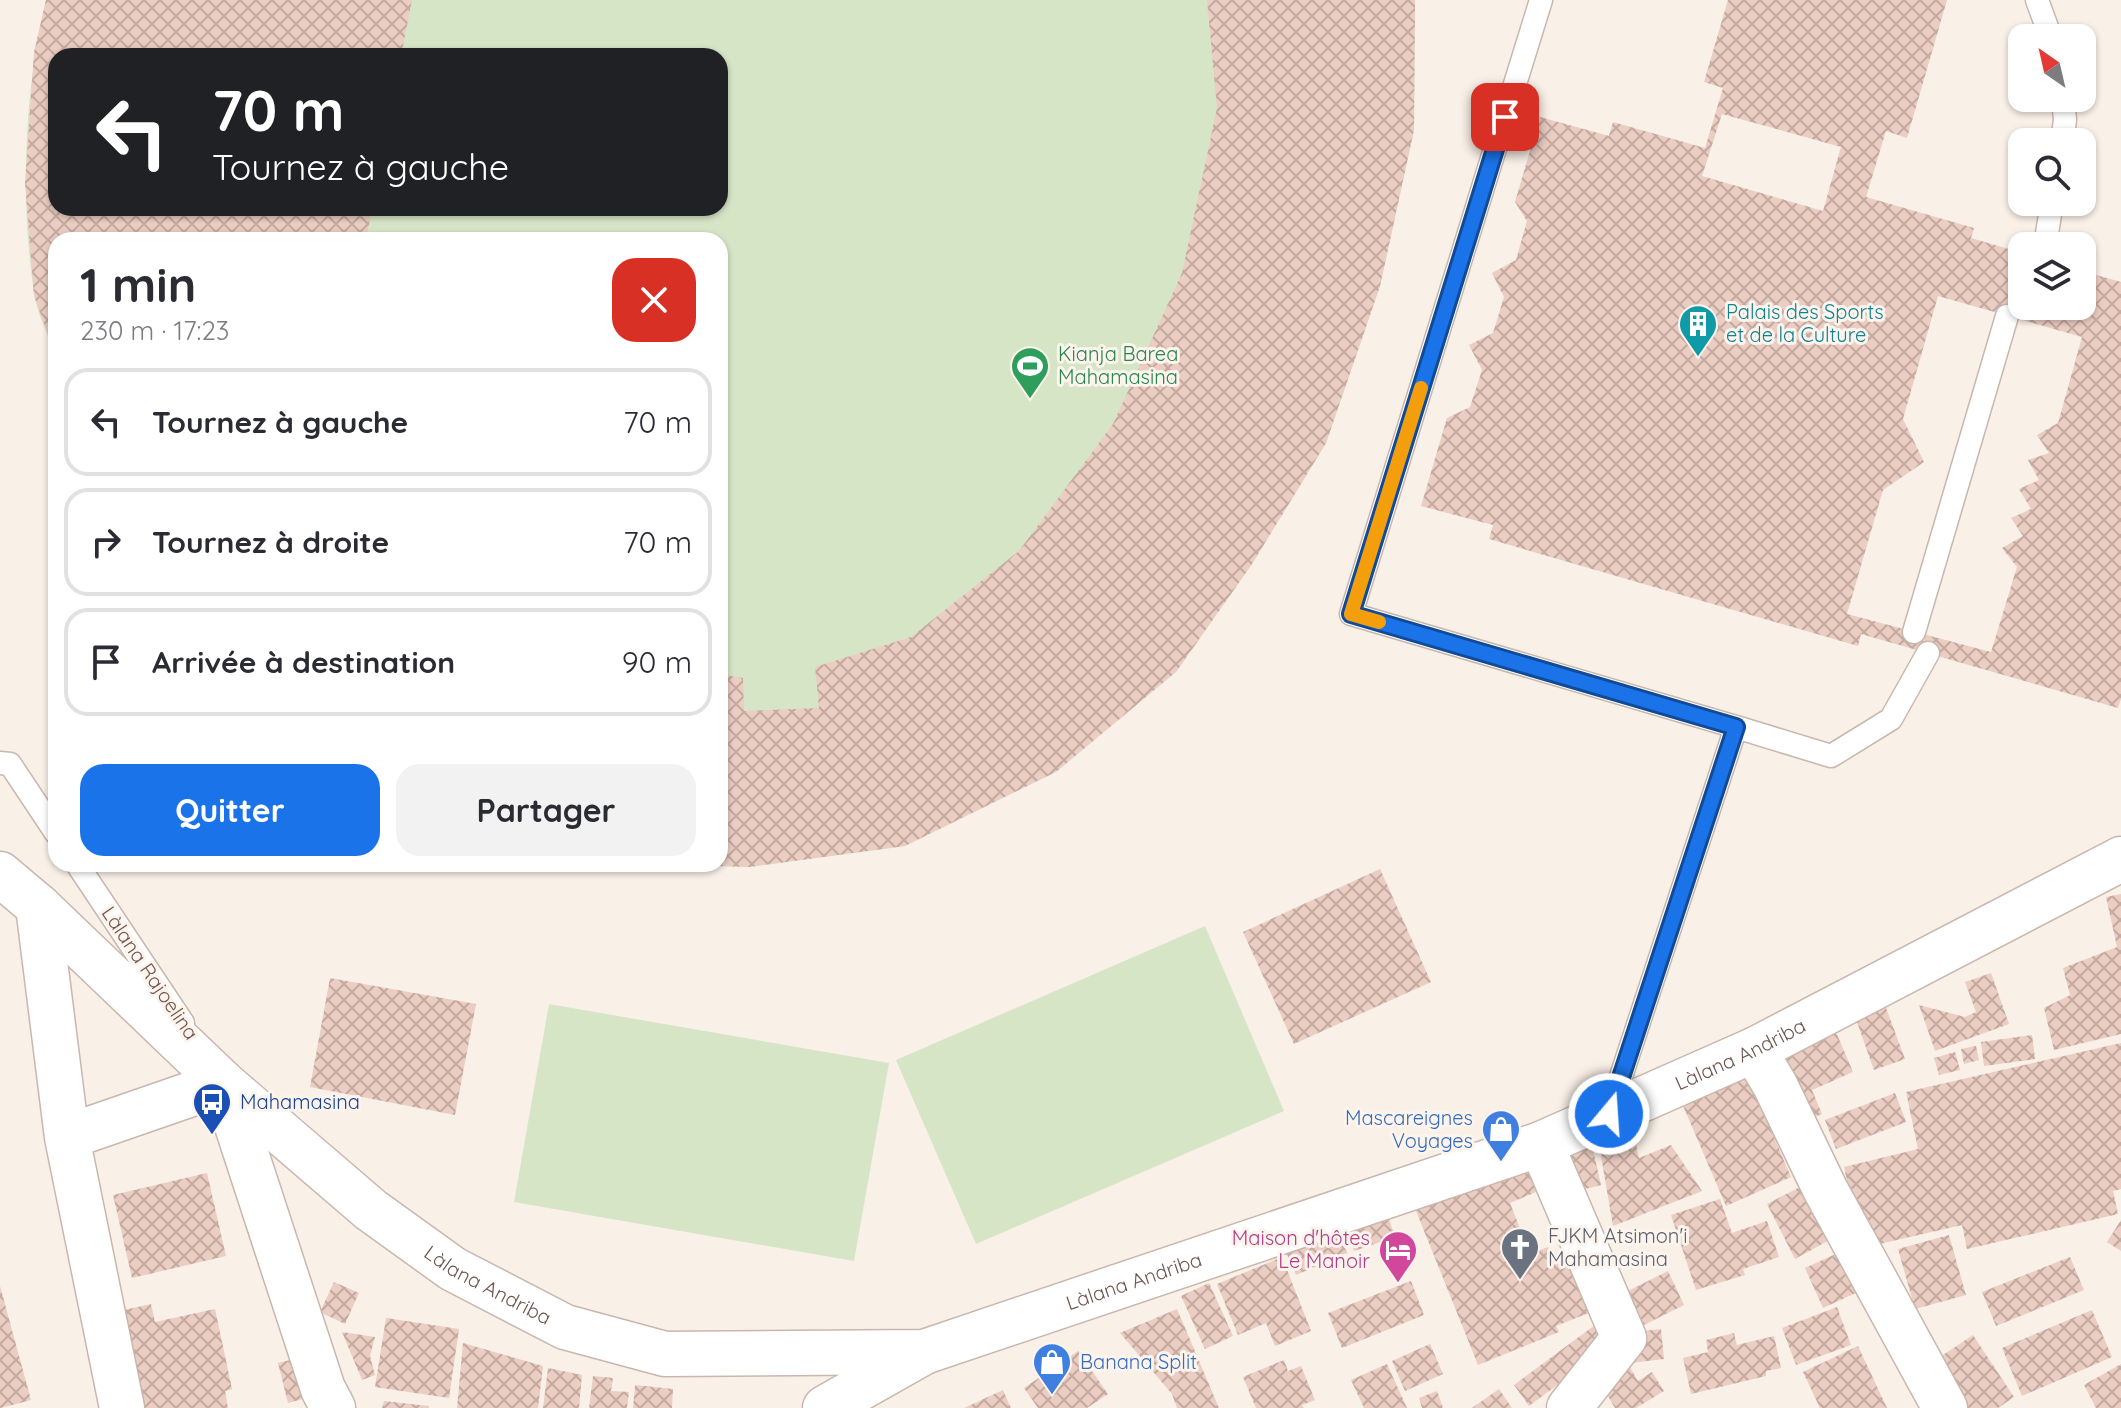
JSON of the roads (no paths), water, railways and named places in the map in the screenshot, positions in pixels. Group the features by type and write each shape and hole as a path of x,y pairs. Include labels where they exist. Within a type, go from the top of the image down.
{"street":[{"name":"Làlana Andriba","path":"0,874 38,906 223,1083 371,1210 453,1269 565,1327 665,1354 924,1352 1541,1144 1754,1050 2115,865"},
{"path":"38,906 67,1137 122,1408"},
{"path":"1754,1050 1775,1085 1825,1189 1945,1408"},
{"path":"67,1137 223,1083 323,1389 333,1408"},
{"path":"1541,1144 1624,1338 1569,1408"},
{"path":"825,1408 924,1352"}],"lane":[{"path":"1541,0 1351,614 1831,756 1891,719 1928,653"},
{"path":"2037,0 2046,24"},
{"path":"1914,632 2007,316"},
{"path":"1609,1114 1736,727"},
{"path":"5,764 48,822"},
{"name":"Làlana Rajoelina","path":"82,872 223,1083"}],"place":[{"name":"Palais des Sports et de la Culture","path":"1698,358"},
{"name":"Kianja Barea Mahamasina","path":"1030,400"},
{"name":"Mahamasina","path":"212,1136"},
{"name":"Mascareignes Voyages","path":"1501,1163"},
{"name":"FJKM Atsimon'i Mahamasina","path":"1520,1281"},
{"name":"Maison d'hôtes Le Manoir","path":"1398,1284"},
{"name":"Banana Split","path":"1052,1396"}]}
